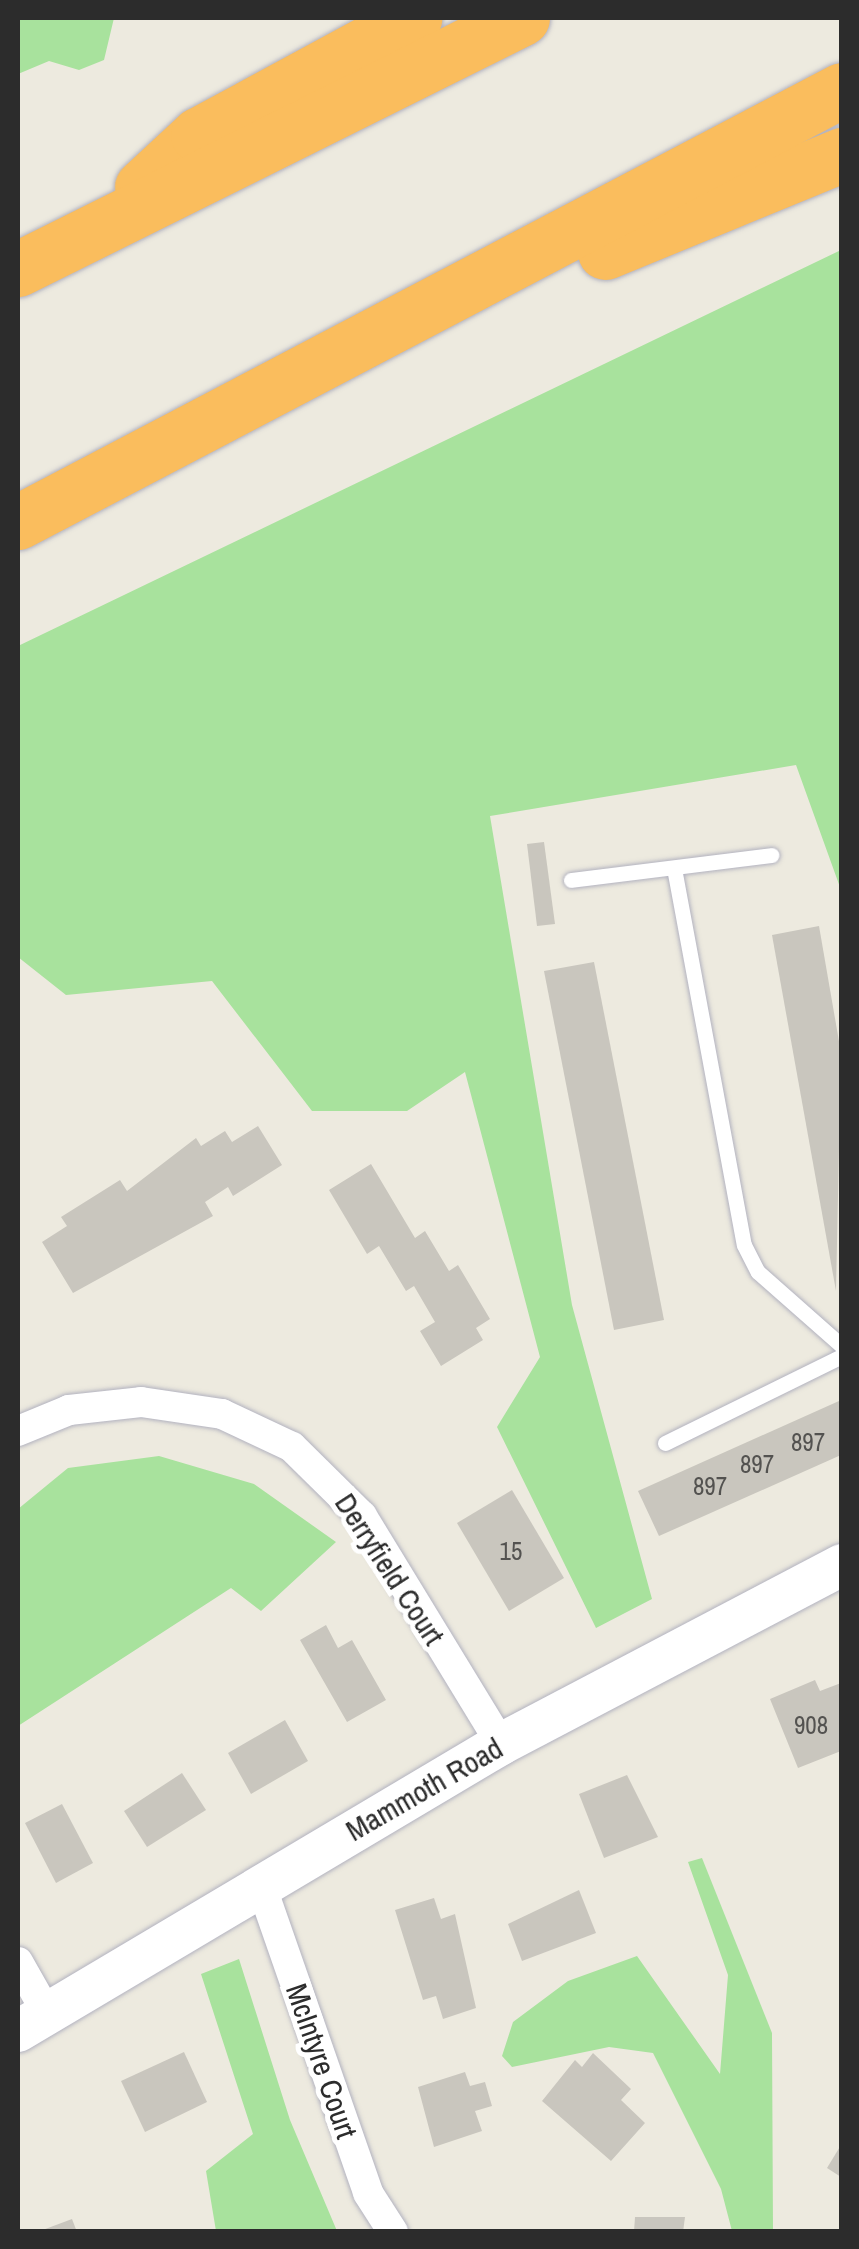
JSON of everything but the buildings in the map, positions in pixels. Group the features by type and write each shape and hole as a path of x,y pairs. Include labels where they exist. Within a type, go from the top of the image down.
{"highway":[{"path":"97,230 198,136 414,18"},
{"path":"18,269 522,18"},
{"path":"18,522 325,368 842,90"},
{"path":"325,368 842,155"}],"main road":[{"name":"Mammoth Road","path":"32,2022 501,1744 842,1565"}],"street":[{"name":"Derryfield Court","path":"18,1431 69,1410 141,1402 222,1414 292,1446 362,1516 501,1744"},
{"name":"McIntyre Court","path":"260,1884 368,2193 394,2232"},
{"path":"18,1962 32,2022"}],"lane":[{"path":"571,880 770,856"},
{"path":"674,868 744,1245 758,1272 842,1346"},
{"path":"665,1443 842,1356"}],"green space":[{"path":"18,18 114,18 104,60 79,70 49,61 18,74"},
{"path":"841,250 841,890 796,765 490,816 572,1305 652,1599 596,1628 497,1427 540,1357 465,1072 407,1111 312,1111 212,981 66,995 18,957 18,646"},
{"path":"159,1456 254,1484 336,1542 261,1611 231,1588 18,1726 18,1509 68,1468"},
{"path":"702,1858 772,2033 773,2231 732,2231 721,2189 653,2053 609,2047 512,2067 502,2056 513,2022 568,1981 637,1956 720,2074 728,1975 688,1862"},
{"path":"239,1959 290,2120 337,2231 216,2231 206,2171 253,2134 201,1974"}]}
